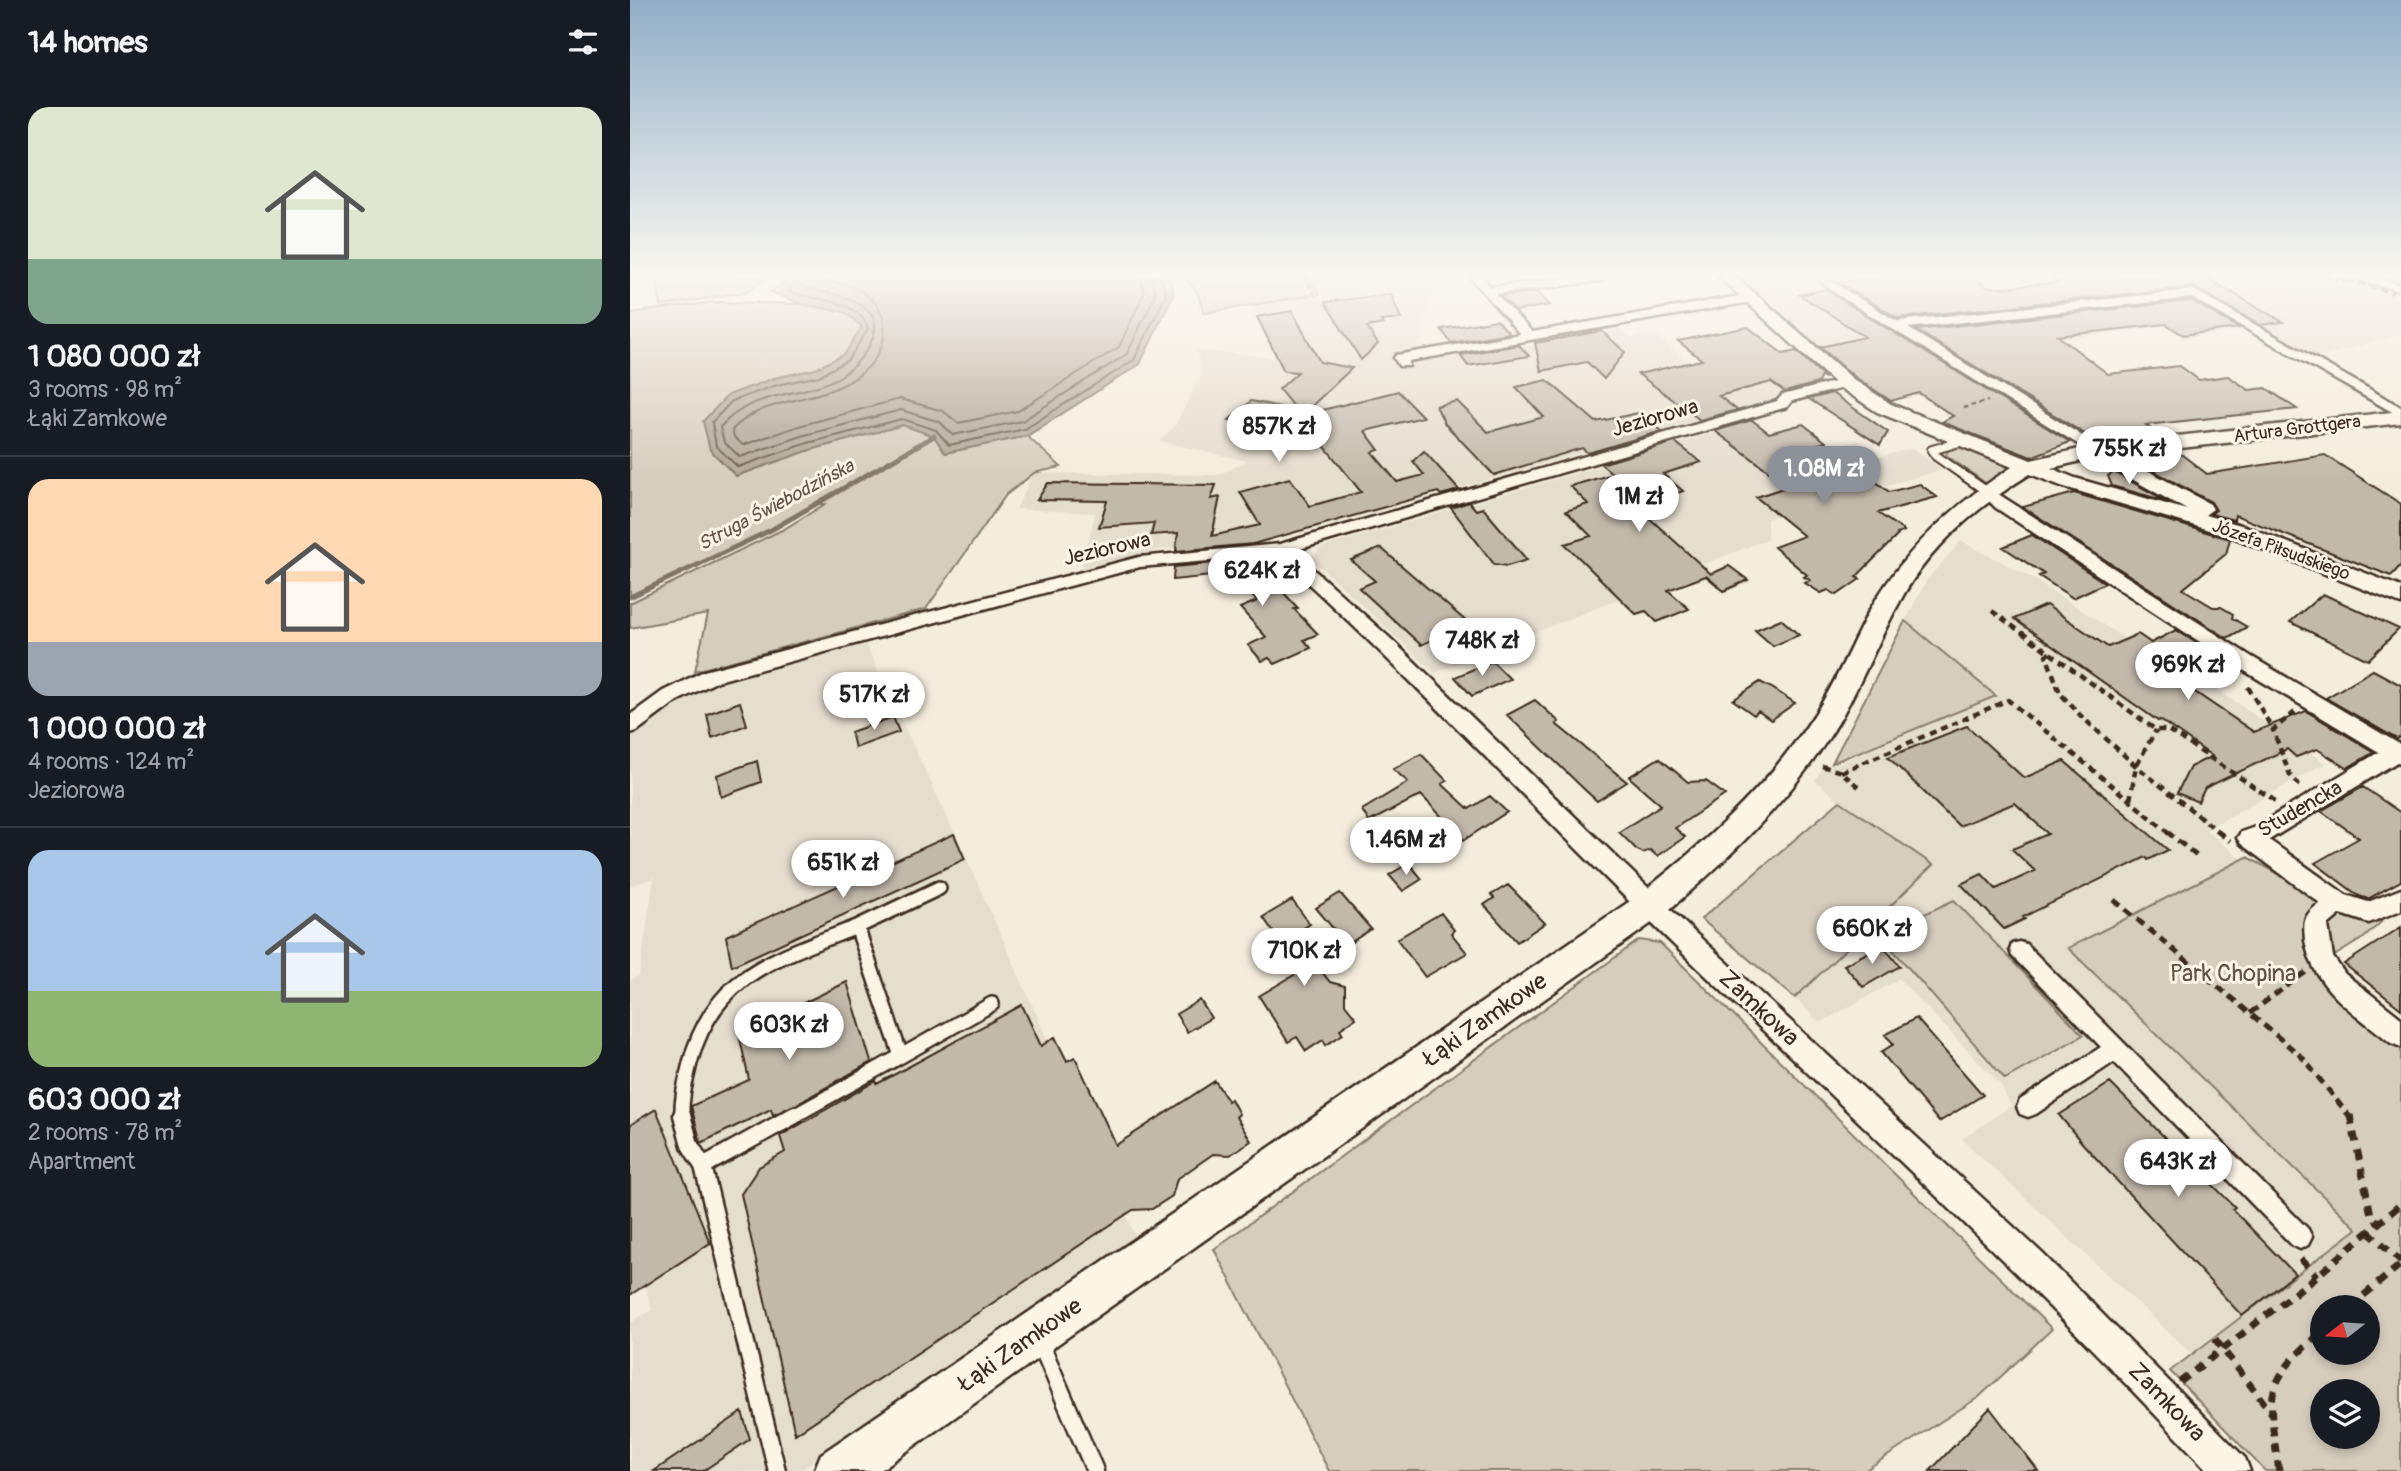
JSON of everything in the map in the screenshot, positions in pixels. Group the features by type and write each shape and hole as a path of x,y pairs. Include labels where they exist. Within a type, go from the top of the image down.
{"street":[{"path":"1402,361 1481,346"},
{"name":"Józefa Piłsudskiego","path":"1804,346 1846,383 1884,408 1963,442 2092,490 2240,531 2401,596"},
{"path":"1930,346 2097,451 2240,531"},
{"path":"2282,346 2401,415"},
{"name":"Jeziorowa","path":"630,726 691,684 758,663 1139,562 1282,549 1782,404 1787,398 1846,383"},
{"name":"Artura Grottgera","path":"2027,467 2097,451 2401,415"},
{"name":"Łąki Zamkowe","path":"838,1471 1651,905 1713,853 1762,805 1800,758 1836,704 1868,636 1917,557 1945,529 1989,493 2027,467"},
{"path":"1989,493 2013,513 2245,663 2398,754"},
{"name":"Zamkowa","path":"1282,549 1651,905 1918,1156 2163,1395 2232,1471"},
{"name":"Studencka","path":"2398,754 2249,838 2338,903 2369,913 2401,899"},
{"path":"2338,903 2315,921 2321,960 2336,982 2401,1034"},
{"path":"2019,950 2300,1237"},
{"path":"2028,1107 2116,1049"}],"lane":[{"path":"1963,442 1932,450 1936,456 1989,493"},
{"path":"777,1471 703,1166 690,1150 680,1104 694,1048 709,1013 725,994 764,964 857,927 939,888"},
{"path":"857,927 901,1056"},
{"path":"703,1166 992,1004"},
{"path":"1037,1333 1095,1471"}],"path":[{"path":"1992,611 2156,730 2168,730 2294,814"},
{"path":"2050,653 2046,655 2060,693 2081,716 2136,766 2233,844"},
{"path":"2245,663 2241,665 2240,673 2273,730 2290,775 2314,801"},
{"path":"1841,772 2008,700 2199,857"},
{"path":"2273,730 2310,701"},
{"path":"2130,801 2136,766 2156,730"},
{"path":"1800,758 1841,772 1860,788"},
{"path":"2114,900 2302,1056 2350,1115 2371,1215 2379,1223"},
{"path":"2250,1013 2321,960"},
{"path":"2163,1395 2317,1276 2401,1204"},
{"path":"2364,1295 2401,1263 2368,1231"},
{"path":"2301,1259 2317,1276"},
{"path":"2215,1339 2272,1413"},
{"path":"2279,1471 2270,1397 2276,1376 2289,1358 2310,1341"}],"shaded area":[{"path":"1271,346 1418,346 1427,360 1530,346 1668,346 1691,365 1771,378 1790,394 1311,530 1252,543 1215,543 1159,550 1082,569 1095,513 1016,509 1034,473 1218,475 1247,461 1159,441 1175,426 1200,377 1198,350 1277,358"},
{"path":"2278,346 2360,346 2305,361"},
{"path":"1731,428 1778,463 1857,441 1879,457 1913,448 1943,470 1886,485 1901,499 1816,502 1767,519 1767,539 1435,673 1313,560 1319,548"},
{"path":"1961,541 2034,579 2178,674 2187,669 2325,763 2206,830 2241,859 2068,948 2357,1230 2191,1353 1962,1139 2011,1106 2001,1085 1899,979 1820,1023 1795,998 1701,919 1840,801 1815,781 1820,771 1996,696 1905,621 1927,580"},
{"path":"865,643 969,864 1138,1242 799,1471 630,1471 630,1323 652,1310 630,1232 630,980 639,976 654,878 630,886 630,737 677,702 714,682"}],"green space":[{"path":"630,346 850,346 845,354 816,369 775,378 728,395 736,475 810,450 903,425 934,436 945,453 1027,436 1061,467 1034,473 1006,495 926,609 695,671 708,614 630,628 630,603 784,529 825,504 817,504 771,530 630,597"},
{"path":"1963,447 2002,462 2010,468 1987,484 1946,455 1949,449"},
{"path":"1905,621 1996,696 1832,763"},
{"path":"1840,801 1933,865 1795,998 1701,919"},
{"name":"Park Chopina","path":"2247,857 2350,911 2381,922 2365,937 2336,955 2329,953 2340,978 2401,1028 2401,1471 2265,1471 2170,1371 2357,1229 2068,948"},
{"path":"1954,900 2083,1035 2005,1079 1880,935"},
{"path":"1639,940 1660,943 2052,1329 1979,1397 1864,1471 1329,1471 1214,1249"}],"water":[{"path":"850,346 1149,346 1140,364 1027,436 945,453 934,436 903,425 810,450 736,476 710,450 703,421 728,395 775,378 816,369 845,354"}],"building":[{"path":"1271,346 1311,346 1320,362 1352,368 1302,415 1398,391 1423,417 1365,431 1379,450 1372,452 1397,482 1424,475 1413,461 1424,451 1459,490 1441,495 1438,492 1253,544 1176,551 1178,533 1151,535 1154,523 1099,527 1107,501 1037,500 1048,483 1216,485 1211,499 1220,497 1212,536 1260,525 1240,492 1290,478 1310,506 1361,492 1279,389 1298,372 1284,371"},
{"path":"1352,346 1376,346 1361,360"},
{"path":"1520,346 1529,356 1468,366 1460,355"},
{"path":"1536,346 1618,346 1625,352 1604,379 1587,362 1541,371"},
{"path":"1684,346 1772,346 1783,354 1796,351 1826,378 1821,376 1818,383 1785,392 1771,382 1719,396 1737,410 1700,420 1638,374 1702,360"},
{"path":"1915,346 2070,442 2031,457 1942,422 1953,416 1919,393 1891,401 1855,377 1820,347"},
{"path":"1941,346 2071,346 2108,374 2180,366 2199,380 2228,376 2249,390 2266,388 2297,409 2146,425 2159,435 2098,442"},
{"path":"1547,380 1596,422 1638,413 1662,431 1588,453 1582,448 1494,475 1445,424 1436,406 1457,401 1488,432 1544,417 1516,387"},
{"path":"1832,393 1888,432 1880,445 1809,399"},
{"path":"1251,401 1281,407 1260,426 1229,420"},
{"path":"1752,420 1769,433 1803,424 1826,442 1795,451 1830,476 1860,469 1889,492 1920,484 1937,497 1878,513 1904,531 1897,534 1856,577 1860,579 1837,595 1828,590 1821,593 1805,583 1810,580 1804,577 1807,575 1774,547 1804,536 1756,497 1789,486 1715,431"},
{"path":"1675,442 1701,462 1663,474 1683,491 1636,506 1711,574 1729,566 1748,580 1724,591 1706,576 1668,590 1689,609 1657,622 1646,611 1636,614 1565,544 1591,536 1566,511 1588,504 1570,486 1613,474 1601,464"},
{"path":"2177,451 2207,474 2325,455 2401,504 2401,565 2391,576 2235,515 2234,520 2211,514 2216,510 2211,502 2128,457"},
{"path":"2114,472 2166,501 2112,486 2108,476"},
{"path":"2074,493 2230,539 2226,554 2183,589 2213,607 2221,607 2233,614 2232,618 2247,627 2227,638 2023,507"},
{"path":"1469,502 1476,510 1483,508 1527,560 1507,566 1494,564 1451,508"},
{"path":"2032,535 2105,583 2073,598 2039,576 2044,574 2003,547"},
{"path":"1381,548 1468,623 1421,645 1359,588 1375,581 1351,560"},
{"path":"1257,559 1268,570 1264,572 1298,608 1294,609 1318,634 1304,640 1311,648 1275,664 1269,658 1262,661 1248,645 1266,637 1240,608 1257,601 1232,574 1173,580 1174,567"},
{"path":"2323,594 2399,629 2368,660 2290,622"},
{"path":"2046,605 2108,647 2138,634 2151,643 2176,630 2212,653 2170,675 2254,732 2306,711 2374,752 2347,768 2317,749 2296,757 2287,749 2205,788 2198,802 2177,793 2190,767 2212,756 2014,619"},
{"path":"1781,619 1799,635 1773,646 1755,630"},
{"path":"1492,661 1510,679 1472,696 1455,677"},
{"path":"2373,670 2401,685 2401,737 2397,739 2326,698"},
{"path":"1760,682 1795,703 1771,720 1758,711 1754,715 1733,700"},
{"path":"1535,700 1559,722 1556,724 1627,782 1597,801 1507,715"},
{"path":"740,702 747,725 712,738 707,714"},
{"path":"893,717 899,732 855,748 851,732"},
{"path":"1967,726 2024,778 2064,761 2168,850 2148,860 2146,857 2023,917 2025,919 2004,929 1961,884 1982,874 1996,889 2035,871 2012,849 2048,834 2015,803 1959,826 1888,757"},
{"path":"1421,754 1447,781 1442,784 1469,809 1490,796 1507,812 1464,840 1421,795 1369,822 1362,810 1408,782 1393,769"},
{"path":"1659,758 1688,782 1706,781 1725,795 1675,828 1685,837 1657,856 1650,850 1643,853 1636,849 1619,832 1661,805 1629,777"},
{"path":"757,761 761,782 721,797 717,775"},
{"path":"2363,787 2401,813 2401,881 2368,899 2359,896 2315,863 2359,838 2321,811"},
{"path":"954,834 965,859 732,966 726,936"},
{"path":"1409,863 1422,879 1403,891 1389,875"},
{"path":"1508,885 1545,923 1517,942 1484,905 1494,898 1491,895"},
{"path":"1340,893 1371,929 1347,945 1316,908"},
{"path":"1292,900 1310,924 1293,935 1330,982 1345,986 1345,1004 1356,1018 1340,1029 1343,1034 1326,1045 1323,1040 1306,1051 1297,1037 1288,1042 1259,996 1294,975 1270,936 1274,933 1263,917"},
{"path":"1441,913 1454,930 1451,933 1467,953 1425,977 1397,939"},
{"path":"2401,927 2401,1009 2344,964"},
{"path":"1882,945 1900,966 1863,987 1844,965"},
{"path":"847,982 871,1062 795,1105 773,1115 771,1109 701,1143 691,1106 749,1080 739,1034"},
{"path":"1200,1000 1211,1018 1187,1032 1176,1014"},
{"path":"1022,1005 1041,1046 1055,1037 1067,1061 1075,1057 1116,1145 1215,1081 1228,1101 1231,1099 1239,1114 1236,1117 1251,1141 1230,1155 1213,1154 1177,1179 1172,1196 1152,1209 1133,1210 795,1434 741,1194 759,1167 785,1152 780,1136 876,1081 877,1084"},
{"path":"1916,1018 1983,1095 1939,1122 1881,1052 1894,1044 1885,1035"},
{"path":"2110,1083 2235,1207 2232,1209 2295,1274 2242,1316 2059,1115"},
{"path":"656,1109 710,1243 630,1295 630,1125"},
{"path":"1990,1408 2038,1471 1930,1471"},
{"path":"742,1412 750,1439 703,1471 654,1471"}],"waterway":[{"name":"Struga Świebodzińska","path":"630,597 771,530 934,436"}]}
